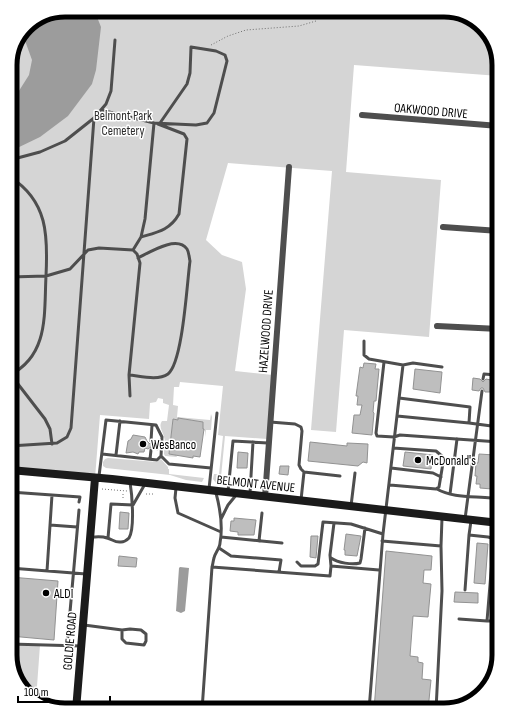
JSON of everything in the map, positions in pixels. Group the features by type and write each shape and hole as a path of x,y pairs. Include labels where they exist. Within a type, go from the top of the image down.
{"main road":[{"name":"BELMONT AVENUE","path":"17,471 130,481 492,521"},
{"name":"GOLDIE ROAD","path":"77,703 82,624 97,478"}],"street":[{"name":"OAKWOOD DRIVE","path":"362,115 492,125"},
{"name":"HAZELWOOD DRIVE","path":"265,497 289,166"},
{"path":"443,227 492,230"},
{"path":"437,326 492,329"}],"lane":[{"path":"17,158 40,152 65,141 94,118 106,104 111,91 115,40"},
{"path":"154,123 196,125 207,123 214,113 227,61 225,55 216,51 191,47 190,73 187,84 160,123"},
{"path":"101,110 154,123 184,134 188,139 179,214 175,222 164,230 141,237"},
{"path":"17,446 57,443 67,438 71,428 94,118"},
{"path":"133,250 141,237 145,219 154,123"},
{"path":"17,182 33,197 43,218 47,251 45,320 41,338 32,357 17,371"},
{"path":"129,375 161,377 169,373 173,366 180,344 190,261 188,250 181,243 172,243 138,258"},
{"path":"17,277 46,276 70,269 88,250 99,248 133,250 137,254 140,263 129,375 130,396"},
{"path":"364,341 364,355 366,357 403,365 413,363 442,367"},
{"path":"384,362 376,433 377,436 394,437 400,435 492,441"},
{"path":"370,703 382,541 390,485 403,365"},
{"path":"483,379 484,374 492,375"},
{"path":"17,383 45,419 50,429 52,444"},
{"path":"465,590 469,535 467,496 482,391"},
{"path":"399,398 470,407 469,423"},
{"path":"202,703 212,567 213,559 220,545 221,537 221,519 212,491 211,468 216,413"},
{"path":"397,416 491,426 492,418"},
{"path":"97,478 102,454 106,420 156,425 162,437 161,456 157,460 102,454"},
{"path":"116,455 120,422"},
{"path":"270,422 295,424 301,427 302,431 299,465 304,472 340,476"},
{"path":"152,425 152,441"},
{"path":"450,494 457,439"},
{"path":"228,493 233,441 268,443"},
{"path":"250,495 253,442"},
{"path":"393,448 436,451 440,454 443,457 443,463 439,488 437,489"},
{"path":"150,459 151,450"},
{"path":"161,456 169,464 211,468"},
{"path":"391,468 433,473 441,477"},
{"path":"301,500 304,472"},
{"path":"351,506 355,473"},
{"path":"90,536 108,538 117,542 123,542 128,539 131,534 133,505 130,481"},
{"path":"133,505 145,483"},
{"path":"390,485 437,489 450,494 491,498"},
{"path":"176,487 175,498 178,513 221,532"},
{"path":"17,492 80,497 80,502"},
{"path":"221,519 228,505 237,494"},
{"path":"47,571 52,495"},
{"path":"108,538 111,504 133,505"},
{"path":"67,646 79,510"},
{"path":"259,541 262,513"},
{"path":"436,703 442,591 440,546 442,516"},
{"path":"297,562 300,566 315,566 318,564 323,522 350,524 383,534"},
{"path":"212,567 330,576 334,523"},
{"path":"50,525 77,527"},
{"path":"331,558 339,562 357,564 360,562 365,528"},
{"path":"469,535 488,537 492,539"},
{"path":"221,537 282,543"},
{"path":"382,541 440,546"},
{"path":"219,548 231,556 281,560 280,572"},
{"path":"487,621 492,563"},
{"path":"331,566 380,570"},
{"path":"17,569 87,574"},
{"path":"459,619 492,621"},
{"path":"82,624 122,630 141,630 146,634 146,641 144,645 126,643 122,639 122,630"},
{"path":"17,644 81,646"}],"path":[{"path":"203,49 228,36 246,30 299,26 316,21"},
{"path":"123,491 123,498"}],"green space":[{"name":"Belmont Park Cemetery","path":"64,17 448,17 466,22 476,29 486,41 488,46 492,58 492,75 354,65 346,172 441,180 429,337 344,330 336,432 311,430 332,171 228,163 206,240 222,255 242,262 246,289 235,371 273,375 267,439 225,436 221,477 226,478 226,481 222,484 216,483 213,479 214,474 219,474 223,436 218,435 223,386 180,382 179,387 174,387 173,405 178,406 177,417 210,420 211,414 211,430 206,430 205,437 203,422 178,418 178,420 173,419 169,454 176,455 177,457 165,456 165,441 160,425 162,421 167,421 169,405 163,403 163,399 158,398 156,402 150,403 149,419 100,415 95,478 17,471 17,61 22,43 27,36 41,23 55,18"},
{"path":"108,458 157,462 161,459 168,467 169,474 204,478 202,482 186,480 170,475 106,468 103,466 103,462"},
{"path":"17,645 40,645 36,693 23,679 17,662"}],"shaded area":[{"path":"64,17 97,17 101,27 96,70 92,84 68,116 40,137 17,148 17,94 29,75 32,60 25,39 33,29 41,23 55,18"},
{"path":"180,567 189,568 185,611 181,613 176,611"}],"building":[{"path":"364,363 376,364 375,369 379,369 376,401 374,401 372,435 352,433 354,415 360,415 362,405 357,405 358,396 356,396 360,367 363,368"},
{"path":"415,369 442,372 440,393 413,389"},
{"path":"473,378 480,379 483,382 486,379 491,380 490,392 485,392 483,388 479,391 472,390"},
{"path":"178,418 203,422 204,429 200,457 193,456 193,458 169,454 173,419 178,420"},
{"name":"WesBanco","path":"133,435 145,437 150,444 154,441 159,442 158,450 151,447 148,449 145,448 144,452 139,452 138,454 133,452 126,453 128,441"},
{"path":"310,442 347,446 347,443 368,444 367,463 363,462 358,466 308,461"},
{"path":"238,452 248,453 247,468 237,468"},
{"name":"McDonald's","path":"405,452 433,455 431,469 403,466"},
{"path":"479,454 492,455 492,489 480,488 480,484 476,484 476,463 478,463"},
{"path":"280,466 289,466 288,475 279,474"},
{"path":"120,512 129,513 128,529 119,529"},
{"path":"234,518 256,520 254,535 238,535 238,532 230,531 231,521 234,521"},
{"path":"346,534 361,536 357,556 345,555 344,550"},
{"path":"311,536 318,536 316,558 310,557"},
{"path":"477,543 488,544 485,584 474,583"},
{"path":"386,551 432,556 431,570 424,570 423,583 431,584 428,617 413,616 410,656 418,657 418,662 423,663 422,679 431,680 429,703 375,703"},
{"path":"119,556 137,558 136,567 118,566"},
{"path":"17,578 58,581 54,640 17,637"},
{"path":"455,592 478,593 478,603 454,602"}],"place":[{"name":"WesBanco","path":"143,444"},
{"name":"McDonald's","path":"418,460"},
{"name":"ALDI","path":"46,593"}]}
